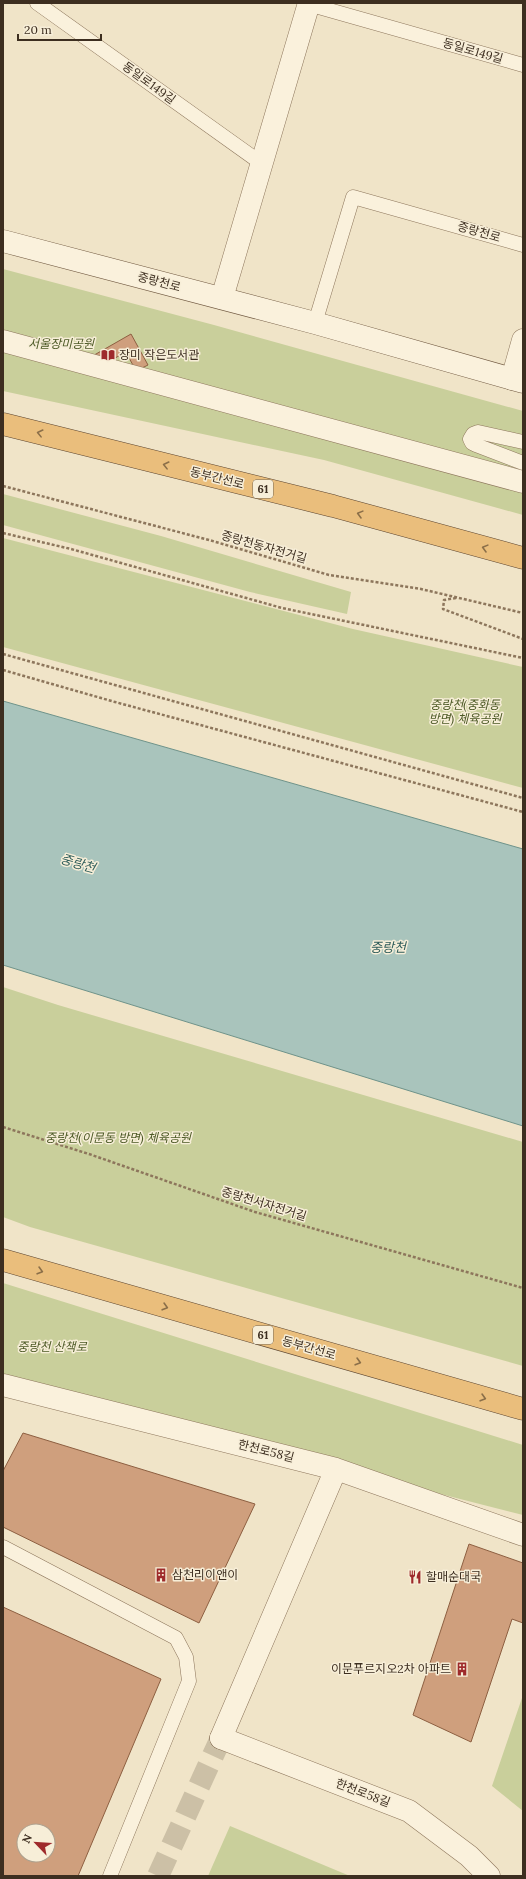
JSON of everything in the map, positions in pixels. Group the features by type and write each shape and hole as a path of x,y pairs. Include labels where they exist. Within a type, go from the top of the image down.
{"highway":[{"name":"동부간선로","path":"3,424 333,506 523,558"},
{"name":"동부간선로","path":"3,1260 523,1410"}],"street":[{"name":"동일로149길","path":"222,298 308,3"},
{"name":"중랑천로","path":"3,241 315,323 517,380"},
{"path":"517,380 523,340"},
{"path":"3,341 523,482"},
{"name":"한천로58길","path":"3,1385 336,1469 523,1535"},
{"name":"한천로58길","path":"336,1469 221,1738 409,1811 468,1856 489,1876"}],"lane":[{"name":"동일로149길","path":"37,3 261,163"},
{"name":"동일로149길","path":"308,3 523,65"},
{"name":"중랑천로","path":"315,323 353,197 523,245"},
{"path":"523,442 478,432 473,434 470,439 472,443 476,445 523,463"},
{"path":"3,1547 176,1638 186,1657 189,1681 110,1876"}],"path":[{"name":"중랑천동자전거길","path":"3,486 209,540 329,575 421,589 523,613"},
{"path":"3,533 71,549 282,608 523,658"},
{"path":"523,613 454,597 444,600 442,609 523,638"},
{"path":"3,654 523,798"},
{"path":"3,670 115,702 523,812"},
{"name":"중랑천서자전거길","path":"3,1127 89,1154 255,1212 523,1288"}],"green space":[{"name":"서울장미공원","path":"3,269 214,325 523,411 523,515 324,460 3,391"},
{"path":"3,494 161,536 351,592 347,614 250,592 3,525"},
{"name":"중랑천(중화동 방면) 체육공원","path":"3,538 353,629 523,667 523,788 3,647"},
{"name":"중랑천(이문동 방면) 체육공원","path":"3,987 58,1005 523,1142 523,1366 30,1227 3,1217"},
{"name":"중랑천 산책로","path":"3,1283 523,1445 523,1515 3,1382"},
{"path":"523,1695 523,1811 492,1786"},
{"path":"230,1826 350,1876 208,1876"}],"water":[{"name":"중랑천","path":"3,701 523,849 523,1126 3,965"}],"building":[{"name":"장미 작은도서관","path":"131,334 148,365 136,371 126,352 106,363 89,358"},
{"name":"삼천리이앤이","path":"23,1433 255,1504 199,1623 3,1527 3,1471"},
{"name":"이문푸르지오2차 아파트","path":"469,1544 523,1563 523,1623 512,1619 471,1742 413,1715"},
{"path":"3,1607 161,1679 78,1876 3,1876"}],"tunnel":[{"path":"158,1876 221,1738"}],"place":[{"name":"장미 작은도서관","path":"108,355"},
{"name":"삼천리이앤이","path":"161,1575"},
{"name":"할매순대국","path":"415,1577"},
{"name":"이문푸르지오2차 아파트","path":"462,1669"}]}
